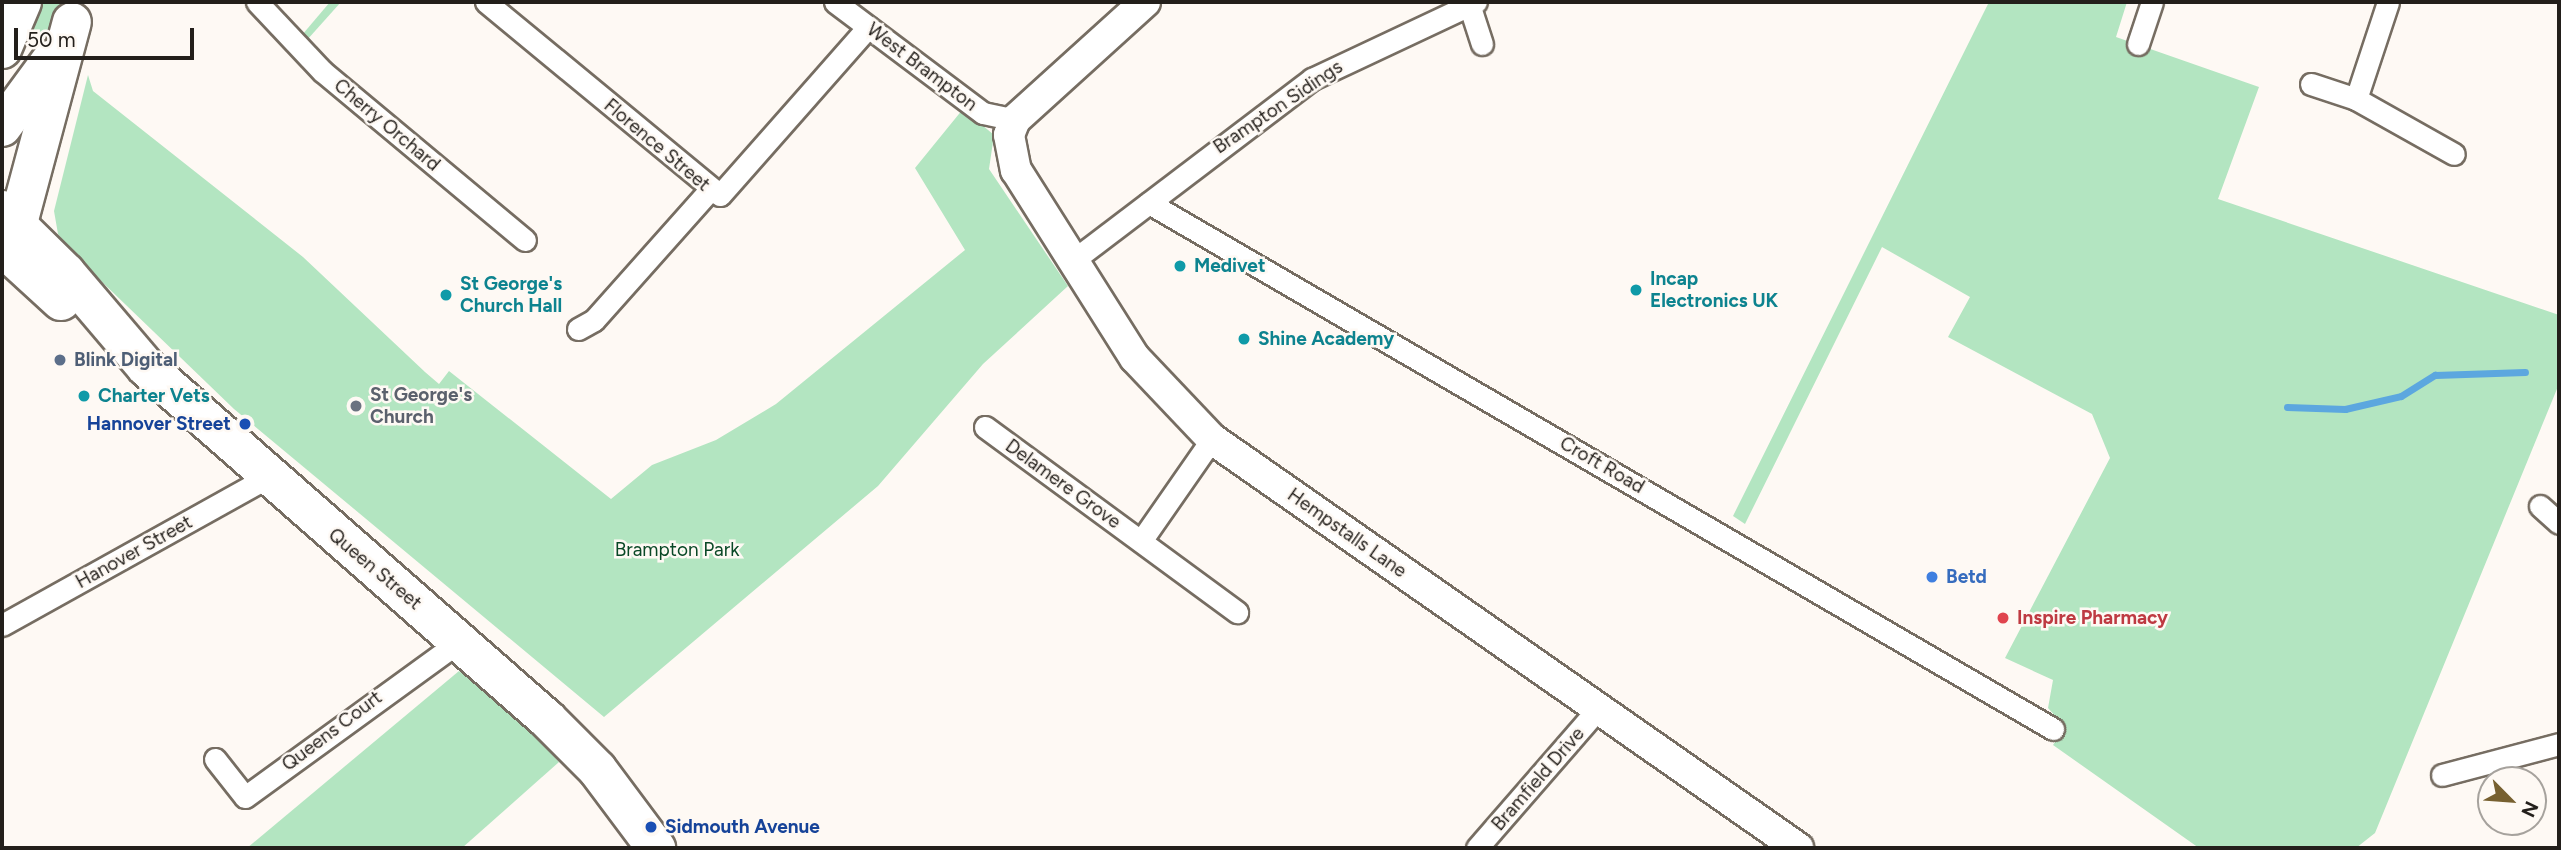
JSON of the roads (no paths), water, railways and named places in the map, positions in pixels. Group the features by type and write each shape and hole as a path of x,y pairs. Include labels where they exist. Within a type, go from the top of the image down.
{"highway":[{"path":"2,49 22,2"},
{"path":"2,127 77,12"},
{"path":"7,227 77,12"},
{"name":"Queen Street","path":"7,227 120,342 266,478 460,641 547,719 623,803 654,847"}],"street":[{"name":"Cherry Orchard","path":"257,2 322,71 525,240"},
{"name":"Florence Street","path":"486,2 710,190 729,193 868,27"},
{"name":"West Brampton","path":"835,2 983,113 1015,120"},
{"path":"1015,120 1145,2"},
{"path":"2138,44 2152,2"},
{"path":"2356,99 2388,2"},
{"name":"Brampton Sidings","path":"1070,262 1312,79 1472,3 1482,44"},
{"path":"2311,84 2356,99 2454,154"},
{"name":"Hempstalls Lane","path":"1015,120 1009,135 1016,170 1070,262 1135,358 1212,439 1798,848"},
{"path":"578,329 594,320 710,190"},
{"name":"Croft Road","path":"1149,203 2053,729"},
{"name":"Delamere Grove","path":"985,427 1237,612"},
{"name":"Delamere Grove","path":"1141,541 1212,439"},
{"name":"Hanover Street","path":"2,625 266,478"},
{"path":"2540,506 2559,523"},
{"name":"Queens Court","path":"215,759 245,796 460,641"},
{"name":"Bramfield Drive","path":"1477,848 1598,709"},
{"path":"2442,775 2559,744"}],"waterway":[{"path":"2287,407 2345,409 2401,396 2435,375 2525,372"}],"place":[{"name":"Medivet","path":"1180,266"},
{"name":"Incap Electronics UK","path":"1636,290"},
{"name":"St George's Church Hall","path":"446,295"},
{"name":"Shine Academy","path":"1244,339"},
{"name":"Blink Digital","path":"60,360"},
{"name":"Charter Vets","path":"84,396"},
{"name":"St George's Church","path":"356,406"},
{"name":"Hannover Street","path":"245,424"},
{"name":"Betd","path":"1932,577"},
{"name":"Inspire Pharmacy","path":"2003,618"},
{"name":"Sidmouth Avenue","path":"651,827"}],"park label":[{"name":"Brampton Park","path":"677,550"}]}
